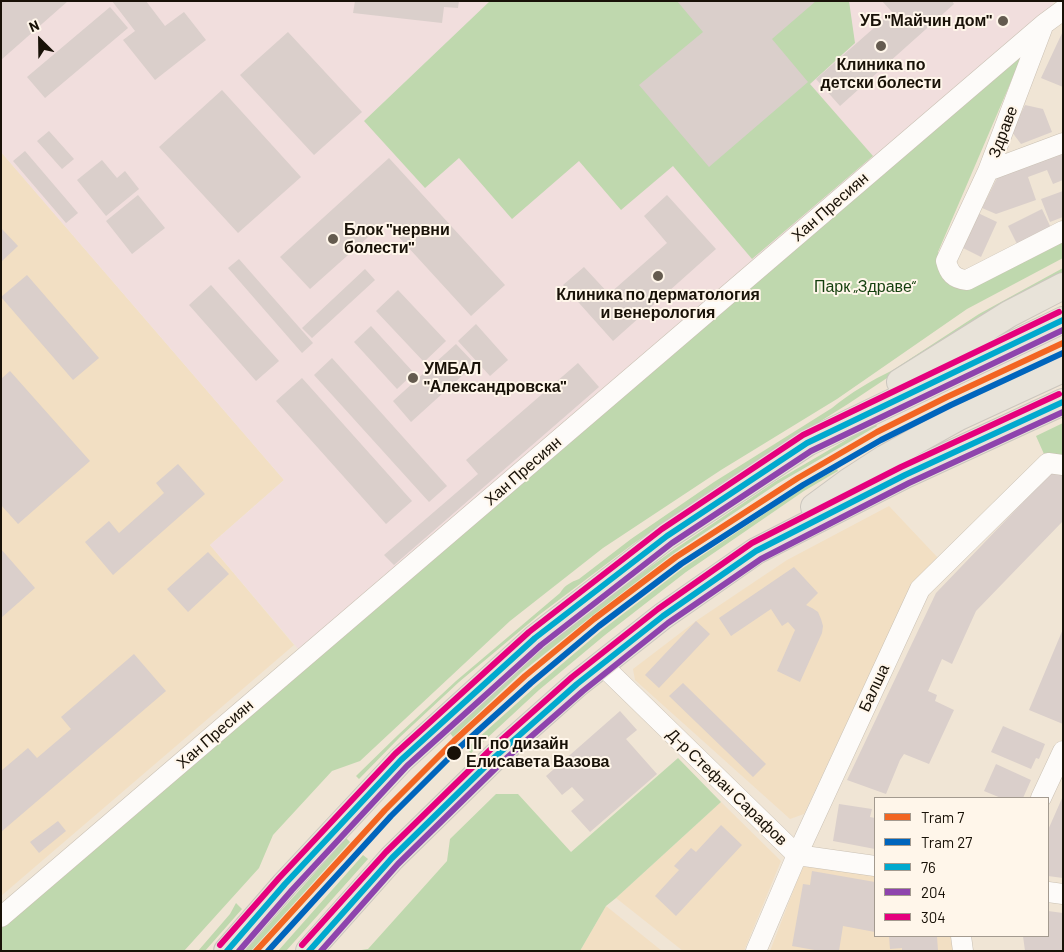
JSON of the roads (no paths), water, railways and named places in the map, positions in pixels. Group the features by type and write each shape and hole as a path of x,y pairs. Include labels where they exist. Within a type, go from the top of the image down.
{"main road":[{"path":"226,951 285,884 401,760 535,638 666,536 890,388 1001,319 1063,286"},
{"path":"807,443 1063,320"},
{"path":"309,951 392,858 463,788 496,756 601,664 848,482 885,458 959,418 1063,369"},
{"path":"756,550 905,475 1063,402"}],"street":[{"name":"Здраве","path":"1054,1 988,171 946,260 948,268 958,279 967,280 1063,231"},
{"name":"Хан Пресиян","path":"1,918 1044,24 1063,10"},
{"path":"988,171 1063,143"},
{"name":"Балша","path":"756,951 796,855 920,589 1055,464"},
{"name":"Д-р Стефан Сарафов","path":"601,664 796,855 874,866"},
{"path":"1041,797 1063,751"},
{"path":"1049,892 1063,894"},
{"path":"961,937 963,951"}],"tram line":[{"name":"7","path":"256,951 385,810 454,741 525,676 594,619 676,557 798,478 877,432 1063,343"},
{"name":"27","path":"268,951 391,816 460,747 531,683 599,626 681,564 803,485 881,440 1063,353"}],"place":[{"name":"УБ \"Майчин дом\"","path":"1003,21"},
{"name":"Клиника по детски болести","path":"881,46"},
{"name":"Блок \"нервни болести\"","path":"333,239"},
{"name":"Клиника по дерматология и венерология","path":"658,276"},
{"name":"УМБАЛ \"Александровска\"","path":"413,378"},
{"name":"ПГ по дизайн Елисавета Вазова","path":"454,753"}],"park label":[{"name":"Парк „Здраве“","path":"865,287"}]}
